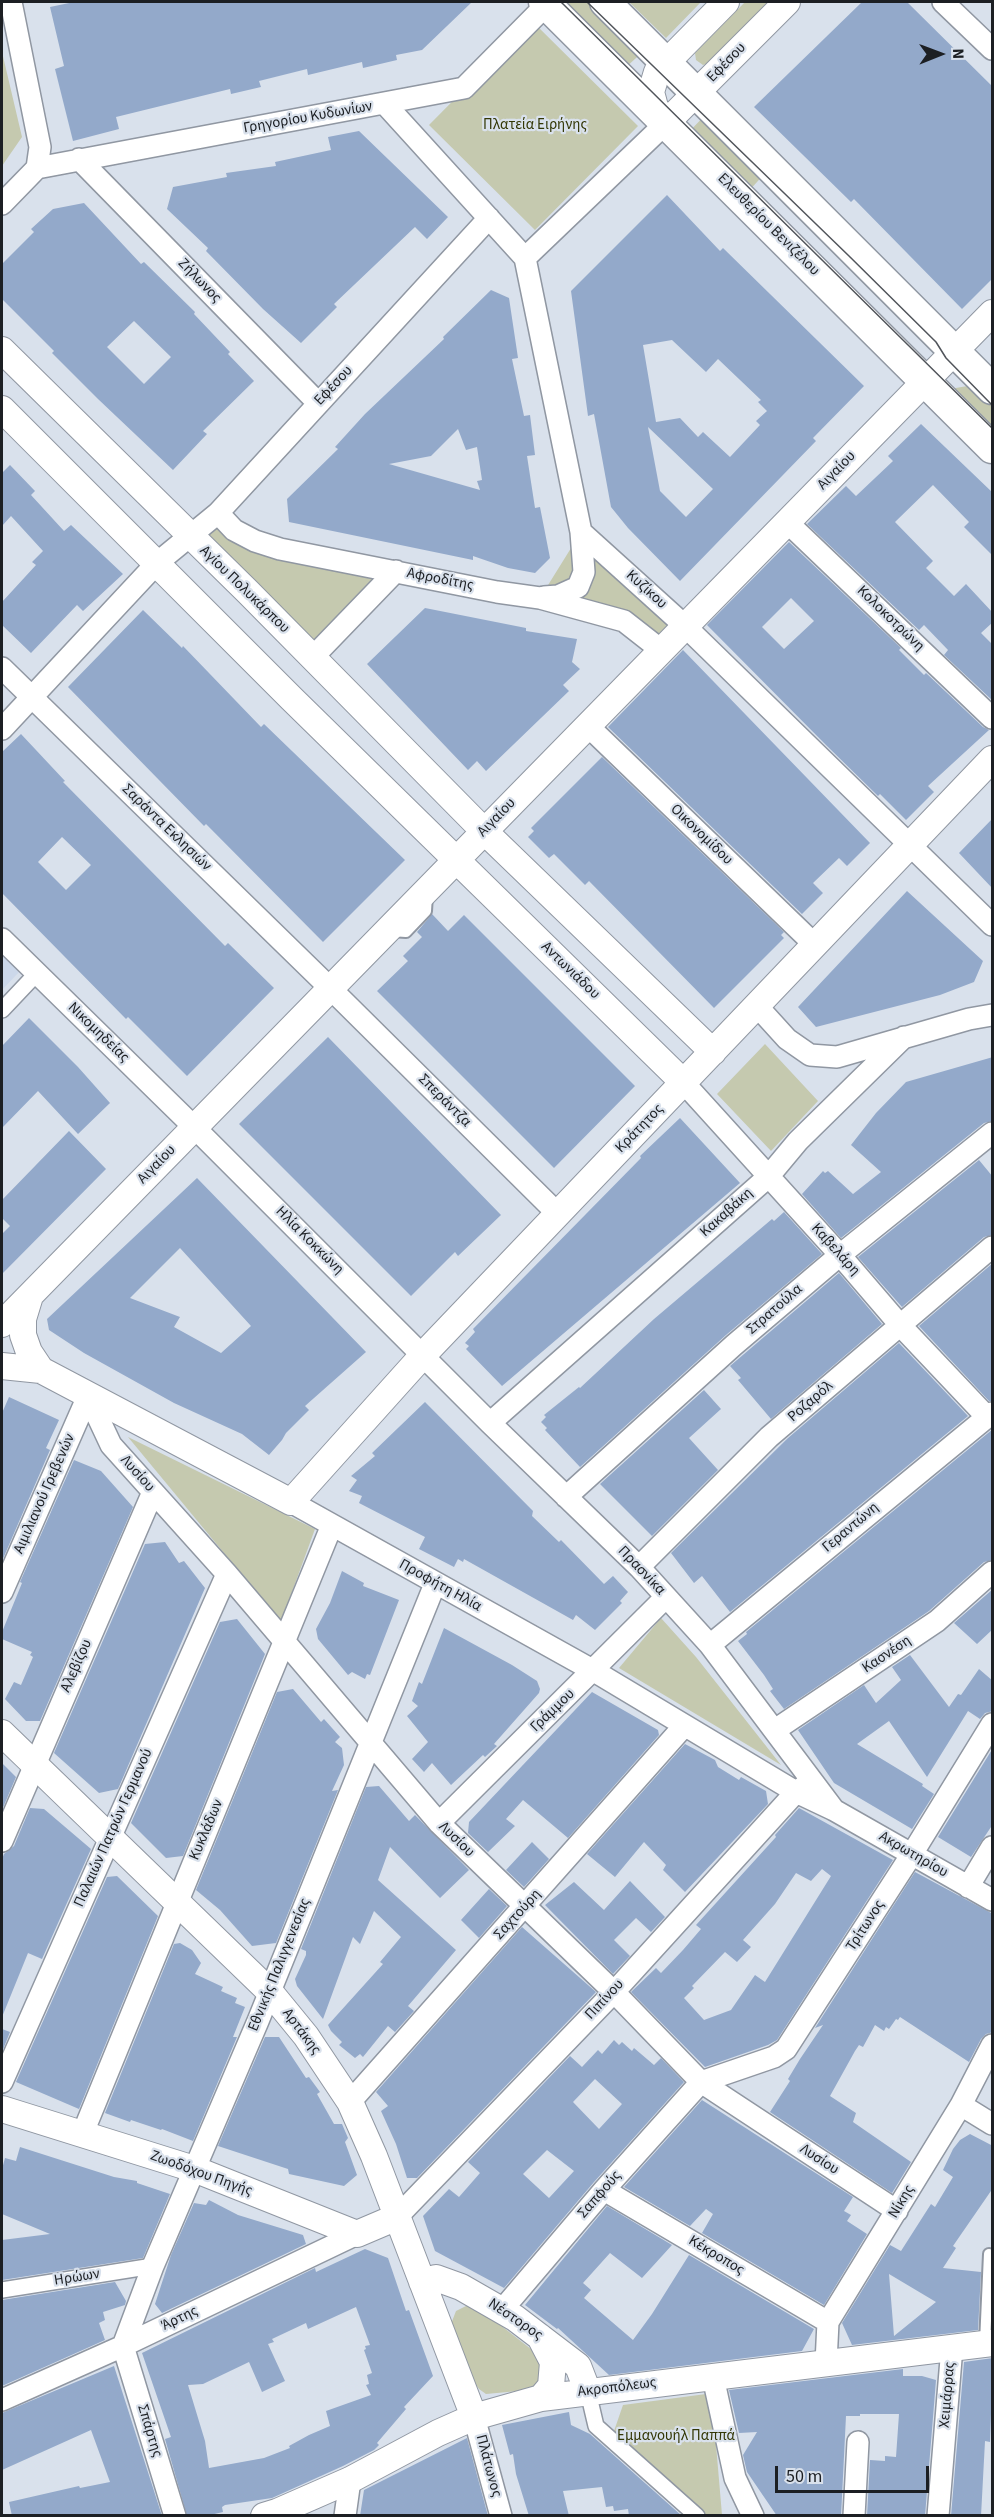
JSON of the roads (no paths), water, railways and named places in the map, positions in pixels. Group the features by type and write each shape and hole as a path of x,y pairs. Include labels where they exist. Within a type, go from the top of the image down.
{"main road":[{"path":"605,2 993,389"},
{"name":"Ελευθερίου Βενιζέλου","path":"545,3 993,448"}],"street":[{"path":"2,204 37,168 40,147 10,2"},
{"path":"666,123 655,107 651,92 657,72 726,2"},
{"name":"Εφέσου","path":"525,258 697,93 787,2"},
{"path":"943,2 993,49"},
{"name":"Γρηγορίου Κυδωνίων","path":"37,168 464,88 545,3"},
{"path":"385,104 525,258 581,532 584,572 578,587 558,596 540,598"},
{"name":"Ζήλωνος","path":"79,159 318,404"},
{"name":"Εφέσου","path":"2,729 157,563 218,513 489,218"},
{"name":"Αιγαίου","path":"2,1324 993,313"},
{"name":"Αγίου Πολυκάρπου","path":"2,350 189,537 248,592 484,831"},
{"path":"2,409 456,860"},
{"name":"Αφροδίτης","path":"218,513 234,530 255,541 280,549 497,592 540,598 624,621 661,650"},
{"name":"Κολοκοτρώνη","path":"787,522 993,718"},
{"name":"Κυζίκου","path":"581,532 686,626 993,925"},
{"path":"312,658 396,571"},
{"name":"Σαράντα Εκλησιών","path":"2,668 330,988"},
{"name":"Οικονομίδου","path":"587,725 815,945"},
{"name":"Κράτητος","path":"291,1502 424,1354 993,759"},
{"path":"484,831 713,1052"},
{"name":"Αντωνιάδου","path":"456,860 684,1083"},
{"name":"Νικομηδείας","path":"2,939 194,1127"},
{"path":"2,1010 36,973"},
{"name":"Σπεράντζα","path":"330,988 558,1214"},
{"name":"Κακαβάκη","path":"969,1019 993,1005"},
{"path":"757,1006 787,1039 810,1055 837,1057 904,1037"},
{"name":"Κακαβάκη","path":"490,1423 768,1177 798,1141 904,1037 969,1019 993,1015"},
{"name":"Καβελάρη","path":"684,1083 840,1255 900,1325 990,1415"},
{"name":"Ηλία Κοκκώνη","path":"194,1127 424,1354"},
{"name":"Στρατούλα","path":"566,1497 734,1345 840,1255 993,1133"},
{"name":"Ροζαρόλ","path":"639,1567 769,1437 993,1247"},
{"path":"30,1295 23,1319 23,1335 29,1352 41,1370"},
{"name":"Πρασνίκα","path":"424,1354 490,1423 639,1567 710,1645 775,1730 804,1787 834,1810"},
{"name":"Προφήτη Ηλία","path":"2,1366 41,1370 291,1502 594,1671 684,1726 804,1787"},
{"name":"Λυσίου","path":"88,1396 111,1445 227,1574 439,1823 614,1992 701,2082 897,2211"},
{"name":"Αιμιλιανού Γρεβενών","path":"2,1593 88,1396"},
{"name":"Γεραντώνη","path":"710,1645 990,1415"},
{"name":"Αλεβίζου","path":"2,1841 153,1492"},
{"name":"Κυκλάδων","path":"82,2134 332,1526"},
{"name":"Κασνέση","path":"775,1730 937,1621 993,1572"},
{"name":"Παλαιών Πατρών Γερμανού","path":"2,2082 227,1574"},
{"name":"Εθνικής Παλιγγενεσίας","path":"123,2346 153,2265 270,1992 435,1584"},
{"name":"Γράμμου","path":"439,1823 666,1597"},
{"name":"Τρίτωνος","path":"701,2082 774,2057 786,2049 993,1724"},
{"name":"Σαχτούρη","path":"350,2102 526,1907 684,1726"},
{"name":"Αρτάκης","path":"2,1734 270,1992 306,2036 350,2102 374,2156 474,2417"},
{"name":"Πιπίνου","path":"397,2217 614,1992 804,1787"},
{"name":"Ακρωτηρίου","path":"834,1810 993,1900"},
{"path":"968,1887 993,1847"},
{"name":"Νίκης","path":"826,2363 828,2322 961,2105 993,2044"},
{"name":"Σαπφούς","path":"502,2310 604,2190 701,2082"},
{"path":"961,2105 993,2124"},
{"name":"Ζωοδόχου Πηγής","path":"2,2109 194,2169 357,2234"},
{"name":"Κέκροπος","path":"604,2190 828,2322"},
{"path":"357,2234 397,2217"},
{"name":"Άρτης","path":"2,2400 123,2346 357,2234"},
{"name":"Ηρώων","path":"2,2290 153,2265"},
{"name":"Νέστορος","path":"422,2282 436,2278 461,2287 502,2310 578,2366 588,2391"},
{"path":"539,2336 553,2362 551,2386 540,2398"},
{"name":"Ακροπόλεως","path":"264,2516 350,2480 438,2433 474,2417 540,2398 989,2343"},
{"name":"Σπάρτης","path":"123,2346 175,2516"},
{"name":"Χειμάρρας","path":"938,2516 952,2347"},
{"path":"713,2377 735,2478 753,2516"},
{"path":"588,2391 596,2426 697,2516"},
{"name":"Πλάτωνος","path":"474,2417 501,2516"},
{"path":"854,2516 858,2442"},
{"path":"345,2516 350,2480"}],"lane":[{"path":"989,2254 989,2343"}],"tram line":[{"path":"561,2 992,428"},
{"path":"587,2 936,342 946,358 992,405"}],"park label":[{"name":"Πλατεία Ειρήνης","path":"535,126"},
{"name":"Εμμανουήλ Παππά","path":"676,2437"}]}
